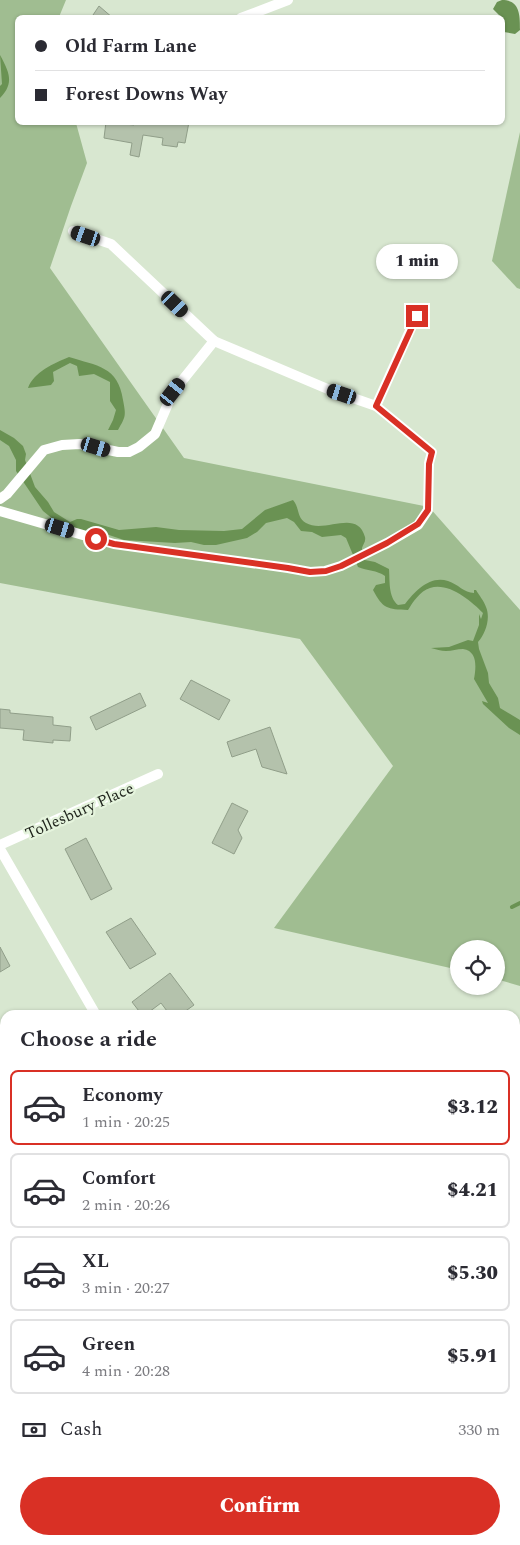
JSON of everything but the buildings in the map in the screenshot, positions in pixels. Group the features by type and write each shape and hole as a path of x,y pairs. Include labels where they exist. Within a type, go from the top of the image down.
{"street":[{"path":"249,15 288,0"},
{"path":"0,511 114,544 310,572 326,571 341,566 387,543 418,524 428,510 429,464 432,452 376,406 330,390 214,341 112,244 74,231"},
{"path":"376,406 417,316"},
{"path":"0,498 7,494 44,450 62,445 80,444 118,452 129,452 138,447 155,434 173,392 214,341"},
{"name":"Tollesbury Place","path":"0,845 158,774"},
{"path":"0,849 93,1010"}],"shaded area":[{"path":"0,0 66,0 60,15 15,15 15,125 77,125 87,163 50,268 184,458 429,507 520,610 520,986 505,982 505,940 450,940 450,968 274,928 393,766 300,639 0,583"},
{"path":"502,0 508,1 518,9 520,30 515,34 505,32 505,15 499,15 493,9 497,2"},
{"path":"0,55 8,72 9,82 5,93 0,98 0,86 2,84"},
{"path":"520,132 520,289 492,261"},
{"path":"69,357 105,369 116,380 125,413 118,430 108,430 116,410 110,401 110,382 94,374 79,376 77,366 70,363 53,372 54,381 51,385 28,388 40,373 51,365"},
{"path":"0,430 23,446 26,454 25,460 35,487 54,512 70,522 81,519 119,530 156,527 179,530 224,531 242,529 265,510 293,500 299,515 306,523 322,526 348,523 355,524 361,529 365,537 362,548 365,560 375,562 389,569 391,593 398,605 405,604 418,589 435,580 448,581 470,593 474,593 474,590 476,590 484,603 488,616 483,635 478,642 488,673 489,683 498,698 500,708 520,720 520,735 509,728 483,704 482,701 488,703 474,679 474,656 468,650 446,651 431,648 449,647 468,640 473,641 479,625 479,614 481,619 483,613 459,594 445,588 430,588 420,594 408,610 386,607 373,590 376,585 385,583 385,576 358,567 346,538 341,535 322,537 312,532 301,531 294,522 287,518 266,523 247,538 216,545 191,542 124,540 109,535 78,530 58,523 43,511 16,471 16,460 9,446 0,440"}],"waterway":[{"path":"512,907 520,903"}],"route":[{"path":"96,539 114,544 310,572 326,571 341,566 387,543 418,524 428,510 429,464 432,452 421,445 376,406 417,316"}]}
